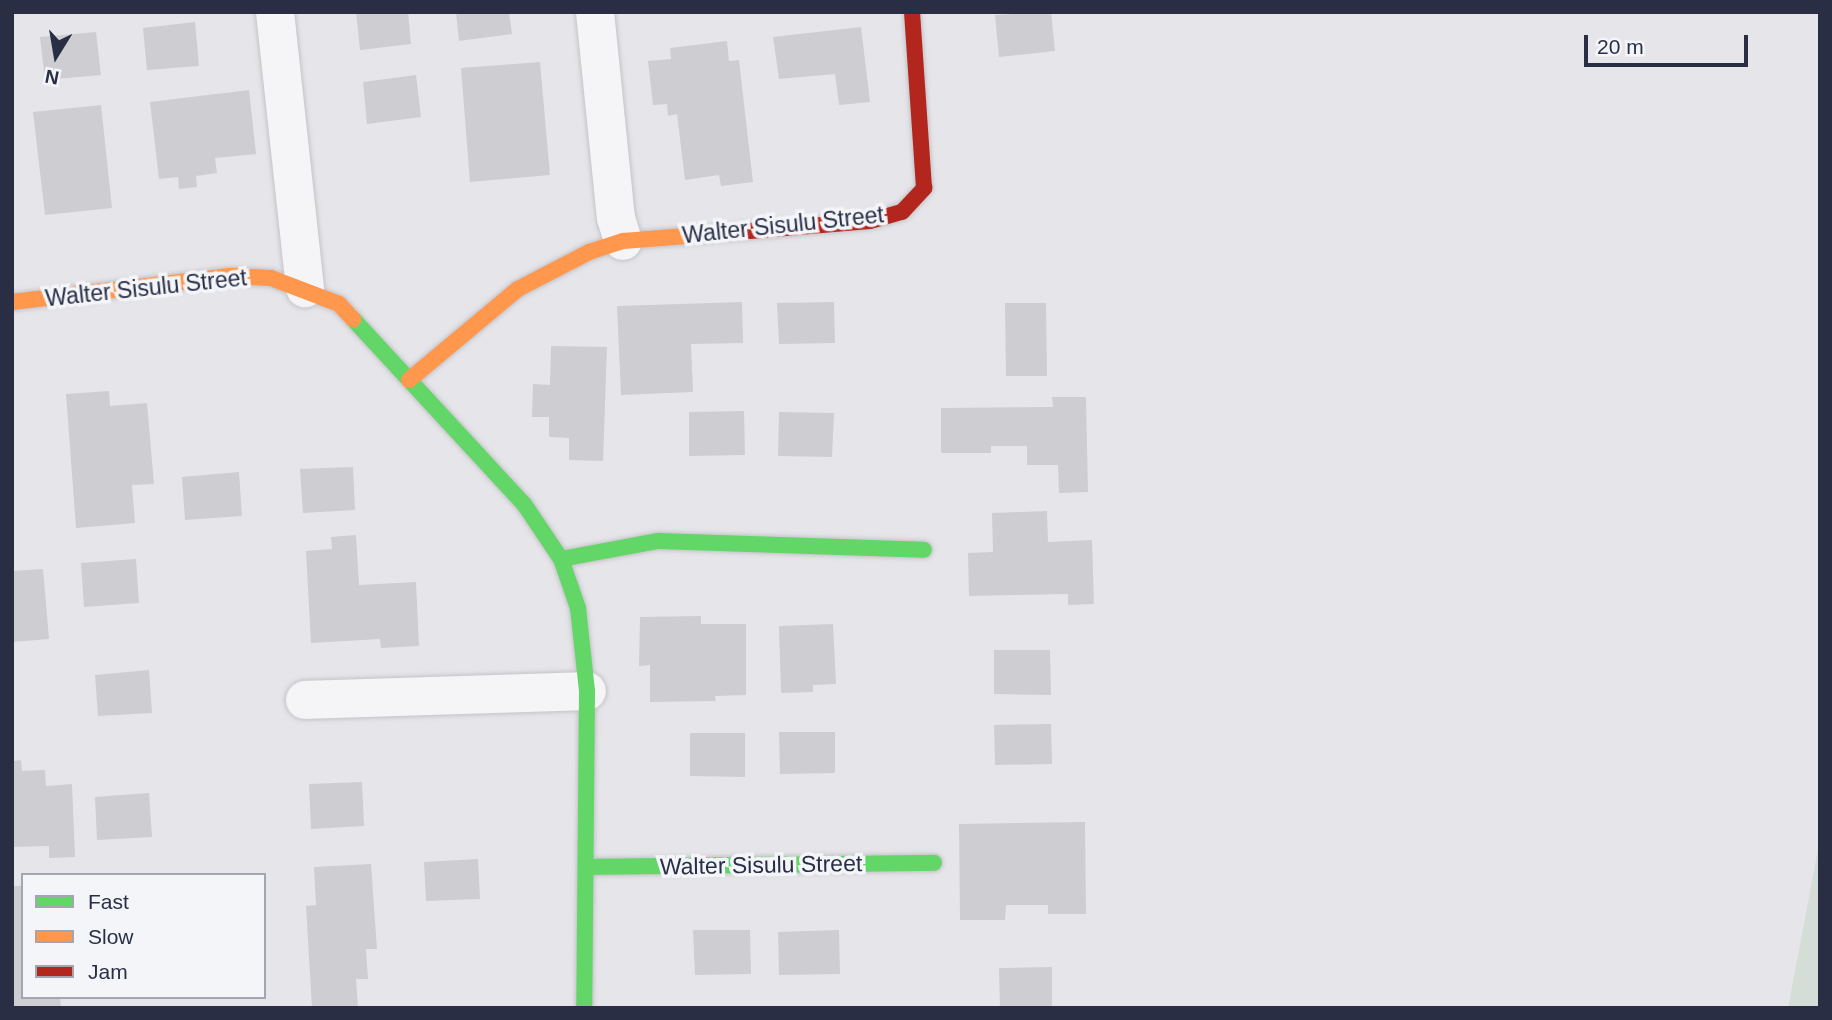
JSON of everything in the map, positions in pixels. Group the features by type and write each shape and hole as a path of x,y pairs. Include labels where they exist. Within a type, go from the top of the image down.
{"street":[{"path":"275,12 305,288"},
{"path":"595,12 616,218 623,241"},
{"name":"Walter Sisulu Street","path":"410,380 518,289 567,260 623,241 870,221 901,212 924,188 926,173 912,12"},
{"name":"Walter Sisulu Street","path":"12,302 230,276 271,278 305,288 339,304 524,504 561,559 578,608 587,691 584,1008"},
{"path":"561,559 658,541 924,550"},
{"path":"305,700 587,691"},
{"name":"Walter Sisulu Street","path":"587,867 934,863"}],"shaded area":[{"path":"1820,839 1820,1008 1788,1008"}],"building":[{"path":"356,12 408,12 411,44 360,50"},
{"path":"456,12 509,12 512,34 459,41"},
{"path":"1051,12 1055,51 999,57 995,15"},
{"path":"195,22 199,66 147,70 143,28"},
{"path":"861,27 870,102 839,105 835,74 779,79 773,37"},
{"path":"96,32 101,75 45,80 40,37"},
{"path":"727,41 729,61 739,60 753,182 721,186 719,175 685,180 677,114 668,116 667,104 653,105 648,61 671,59 670,48"},
{"path":"540,62 550,175 470,182 461,68"},
{"path":"416,75 421,117 367,124 363,82"},
{"path":"249,90 256,154 215,158 217,173 196,176 197,187 179,189 178,177 159,179 150,102"},
{"path":"101,105 112,208 45,215 33,112"},
{"path":"742,302 743,343 691,344 693,392 621,395 617,306"},
{"path":"834,302 835,343 779,344 777,303"},
{"path":"1005,303 1046,303 1047,376 1006,376"},
{"path":"551,346 607,347 603,461 569,460 569,438 549,437 549,417 532,417 533,384 550,385"},
{"path":"109,391 110,406 147,403 154,484 132,485 135,523 76,528 66,394"},
{"path":"1052,397 1086,397 1088,492 1059,493 1058,465 1027,465 1027,446 991,446 991,453 941,453 941,408 1053,407"},
{"path":"744,411 745,455 689,456 689,412"},
{"path":"779,412 834,413 832,457 778,456"},
{"path":"353,467 355,510 303,513 300,469"},
{"path":"239,472 242,516 185,520 182,477"},
{"path":"1047,511 1048,542 1092,540 1094,604 1068,605 1068,594 969,596 968,553 993,552 992,513"},
{"path":"356,535 359,585 416,582 419,646 381,648 380,639 311,643 306,551 332,549 331,537"},
{"path":"136,559 139,603 84,607 81,563"},
{"path":"43,569 49,639 12,642 12,571"},
{"path":"701,616 701,624 746,624 746,695 715,696 716,701 650,702 650,665 639,666 640,617"},
{"path":"833,624 836,684 813,685 813,692 781,693 779,626"},
{"path":"994,650 1050,650 1051,695 994,694"},
{"path":"149,670 152,713 98,716 95,675"},
{"path":"1051,724 1052,764 995,765 994,725"},
{"path":"779,732 835,732 835,773 780,774"},
{"path":"690,733 745,733 745,777 690,776"},
{"path":"21,760 22,771 45,770 46,786 72,784 75,857 49,858 49,846 12,847 12,761"},
{"path":"362,782 364,826 311,829 309,784"},
{"path":"149,793 152,837 97,840 95,797"},
{"path":"1085,822 1086,914 1048,914 1048,905 1006,905 1005,920 960,920 959,824"},
{"path":"478,859 480,899 426,901 424,862"},
{"path":"371,864 377,949 366,949 368,979 356,979 358,1007 312,1008 306,906 316,905 314,867"},
{"path":"12,886 21,886 21,999 60,999 61,1007 12,1008"},
{"path":"693,930 750,930 751,974 695,975"},
{"path":"839,930 840,974 779,975 778,932"},
{"path":"1052,967 1052,1008 1000,1008 999,968"}],"traffic: fast":[{"path":"353,319 524,504 561,559 578,608 587,691 584,1008"},
{"path":"561,559 658,541 924,550"},
{"path":"587,867 934,863"}],"traffic: slow":[{"path":"409,380 518,289 589,252 623,241 750,231"},
{"path":"12,302 230,276 271,278 339,304 353,319"}],"traffic: jam":[{"path":"750,231 870,221 902,212 924,188 912,12"}]}
